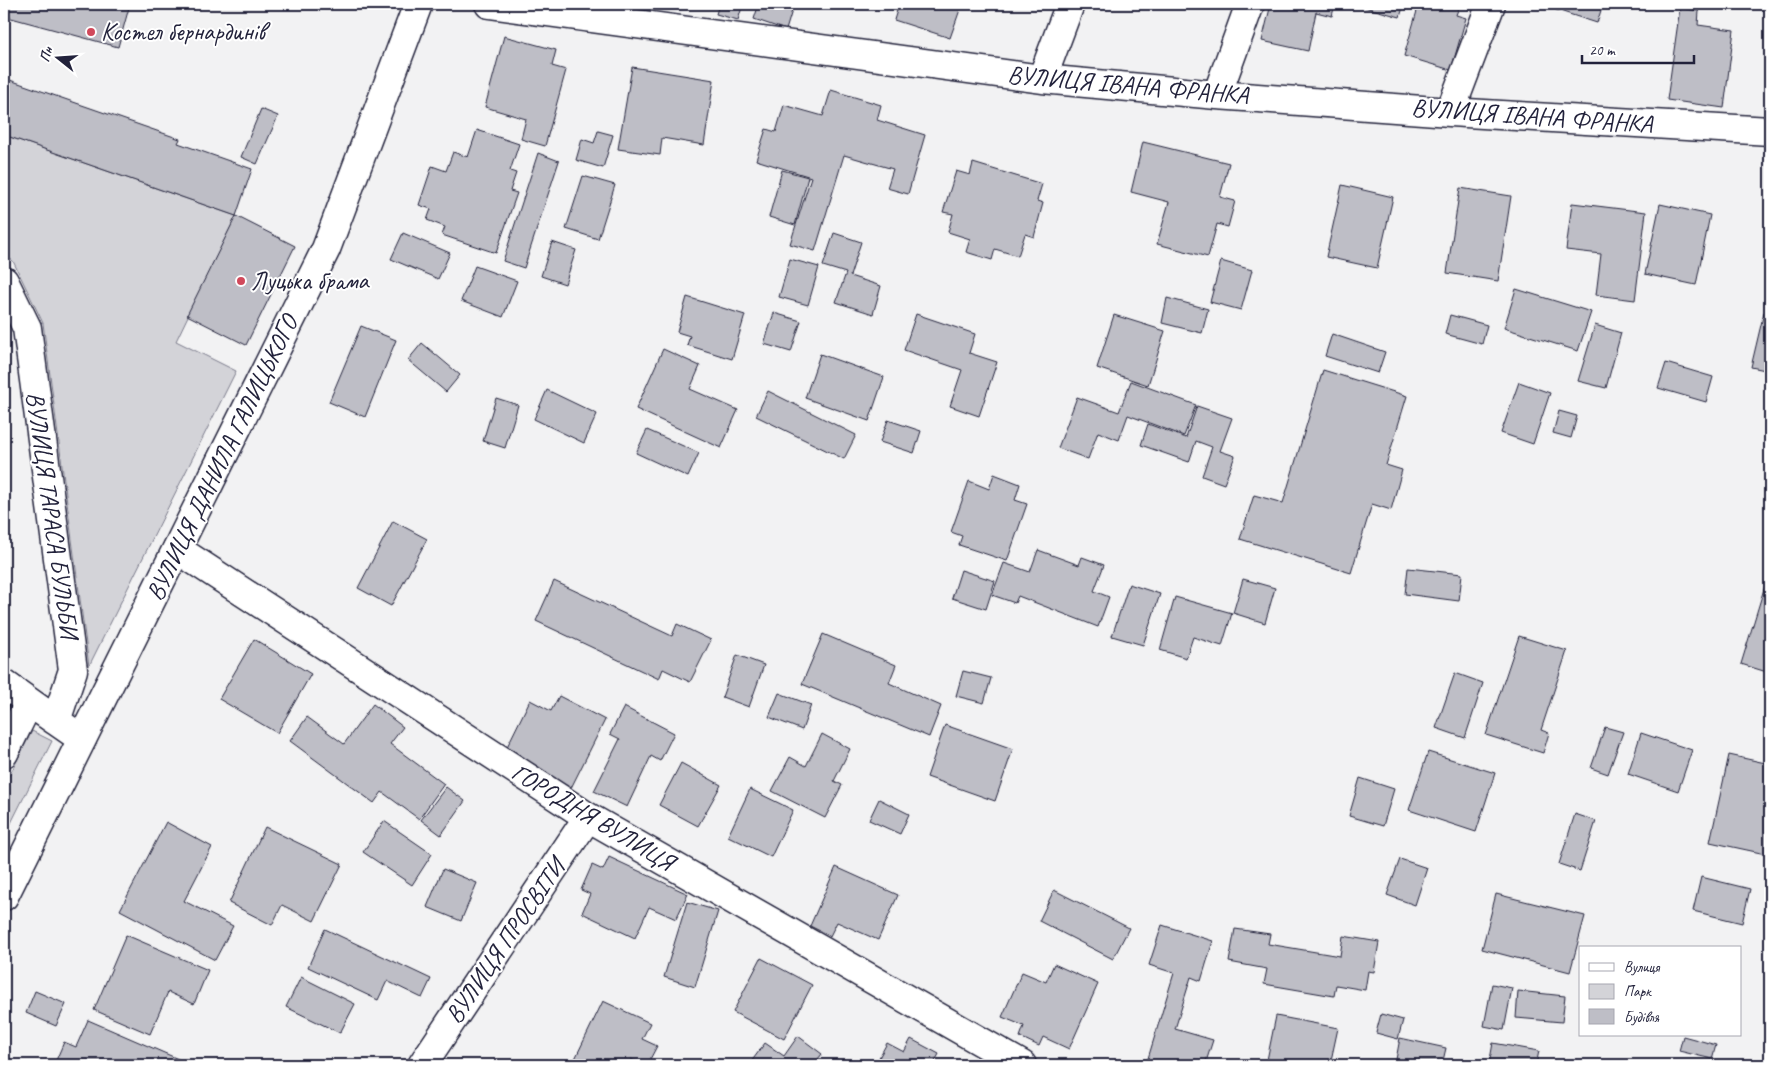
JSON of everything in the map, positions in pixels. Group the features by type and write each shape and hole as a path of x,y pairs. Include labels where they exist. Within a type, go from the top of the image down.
{"street":[{"name":"ВУЛИЦЯ ДАНИЛА ГАЛИЦЬКОГО","path":"4,896 326,249 418,4"},
{"name":"ВУЛИЦЯ ІВАНА ФРАНКА","path":"489,4 1042,79 1217,95 1450,112 1770,131"},
{"path":"1042,79 1070,4"},
{"path":"1217,95 1250,4"},
{"path":"1450,112 1491,4"},
{"name":"ВУЛИЦЯ ТАРАСА БУЛЬБИ","path":"4,281 27,328 72,670 56,721"},
{"name":"ГОРОДНЯ ВУЛИЦЯ","path":"177,549 588,818 1022,1065"},
{"path":"4,684 82,740"},
{"path":"4,753 29,702"},
{"name":"ВУЛИЦЯ ПРОСВІТИ","path":"422,1065 588,818"}],"green space":[{"path":"4,135 236,216 176,341 236,371 89,666 43,323 13,261 4,254"},
{"path":"32,731 52,741 4,837 4,786"}],"building":[{"name":"Костел бернардинів","path":"4,4 130,4 118,47 4,16"},
{"path":"719,4 743,4 738,20 716,14"},
{"path":"759,4 794,4 786,30 754,19"},
{"path":"899,4 962,4 950,38 894,20"},
{"path":"1271,4 1335,4 1332,16 1316,12 1308,51 1262,41"},
{"path":"1362,4 1404,4 1400,17 1361,6"},
{"path":"1419,4 1446,4 1459,7 1456,15 1466,18 1451,70 1404,56"},
{"path":"1544,4 1603,4 1597,23 1544,6"},
{"path":"1680,8 1699,11 1698,25 1734,30 1724,108 1667,100"},
{"path":"504,36 556,50 552,66 566,70 545,146 521,139 526,119 485,107"},
{"path":"632,67 714,80 704,145 662,138 660,155 618,149"},
{"path":"4,78 180,139 178,143 252,169 236,216 4,135"},
{"path":"831,90 881,105 877,120 925,135 908,194 887,188 893,169 844,155 815,251 790,244 811,177 756,160 766,129 776,132 784,105 823,116"},
{"path":"261,109 278,116 257,164 241,157"},
{"path":"477,130 519,144 510,171 516,173 510,191 517,193 496,253 442,235 445,227 427,220 431,209 419,205 432,166 446,171 453,152 468,157"},
{"path":"598,131 613,135 603,168 576,160 582,139 594,143"},
{"path":"1143,142 1229,163 1220,197 1235,201 1228,227 1217,224 1208,257 1157,244 1169,202 1131,192"},
{"path":"538,153 559,161 524,268 503,261"},
{"path":"973,163 1042,184 1037,201 1043,203 1034,237 1025,234 1018,256 995,249 992,260 966,252 970,239 948,232 953,214 943,212 956,171 970,175"},
{"path":"782,170 808,177 795,225 769,217"},
{"path":"583,176 615,185 598,239 566,229"},
{"path":"1342,185 1393,197 1377,268 1326,257"},
{"path":"1460,188 1511,196 1498,281 1447,273"},
{"path":"1572,203 1646,212 1635,300 1596,295 1601,254 1566,250"},
{"path":"1660,204 1710,215 1696,285 1645,274"},
{"name":"Луцька брама","path":"236,216 295,246 246,345 187,315"},
{"path":"403,233 450,253 438,279 391,259"},
{"path":"834,233 861,242 850,276 881,286 873,314 836,302 846,273 823,266"},
{"path":"552,242 576,250 565,284 541,276"},
{"path":"790,259 819,267 808,305 779,297"},
{"path":"1221,261 1252,270 1241,310 1210,302"},
{"path":"475,266 517,281 503,317 461,301"},
{"path":"1516,289 1591,312 1578,351 1504,328"},
{"path":"687,297 745,315 732,359 687,345 690,336 677,332"},
{"path":"1167,298 1208,309 1202,333 1162,323"},
{"path":"1764,312 1770,314 1770,371 1751,367"},
{"path":"774,313 801,321 791,352 764,344"},
{"path":"916,314 975,334 969,353 997,362 979,416 950,406 962,370 904,350"},
{"path":"1114,315 1165,331 1148,385 1097,368"},
{"path":"1450,315 1487,325 1482,344 1445,334"},
{"path":"1595,325 1621,333 1606,388 1578,381"},
{"path":"361,326 396,340 365,417 329,402"},
{"path":"1332,334 1385,352 1378,373 1325,356"},
{"path":"422,343 460,375 446,392 408,360"},
{"path":"663,349 700,366 690,389 738,410 721,448 636,409"},
{"path":"820,354 884,377 869,421 805,398"},
{"path":"1666,363 1713,377 1706,402 1658,388"},
{"path":"1323,370 1407,396 1386,465 1402,470 1391,510 1372,504 1351,573 1240,539 1254,495 1283,503"},
{"path":"1131,381 1196,405 1184,436 1128,415 1119,440 1098,432 1088,459 1058,448 1077,397 1119,412"},
{"path":"1519,382 1550,393 1533,444 1501,433"},
{"path":"547,390 597,414 584,443 534,419"},
{"path":"768,391 856,435 844,459 756,416"},
{"path":"496,398 518,405 505,448 483,441"},
{"path":"1197,406 1232,418 1220,451 1235,456 1224,484 1202,476 1212,447 1196,441 1189,462 1141,445 1148,424 1186,438"},
{"path":"1559,411 1577,416 1571,438 1553,433"},
{"path":"888,420 921,431 914,453 880,442"},
{"path":"647,430 699,453 688,477 636,453"},
{"path":"994,474 1020,484 1015,500 1027,504 1007,561 959,545 962,536 951,532 969,481 989,489"},
{"path":"393,521 427,539 391,606 358,588"},
{"path":"1038,550 1079,565 1082,557 1104,565 1094,591 1109,597 1098,627 1018,596 1015,603 992,595 1004,563 1030,572"},
{"path":"1408,568 1462,574 1459,601 1405,594"},
{"path":"961,570 995,581 986,609 952,598"},
{"path":"1243,579 1275,588 1265,623 1233,613"},
{"path":"1767,579 1770,580 1770,673 1741,664"},
{"path":"554,581 672,636 677,624 711,640 690,682 663,669 659,679 536,621"},
{"path":"1129,584 1160,594 1143,645 1112,636"},
{"path":"1175,597 1232,613 1222,646 1193,637 1186,658 1160,650"},
{"path":"823,634 896,665 889,683 941,706 929,737 802,684"},
{"path":"1519,636 1567,651 1541,730 1549,733 1543,753 1486,735"},
{"path":"254,639 311,674 277,733 219,699"},
{"path":"737,655 764,665 749,707 722,697"},
{"path":"963,671 991,678 984,703 956,696"},
{"path":"1455,673 1483,683 1465,738 1436,728"},
{"path":"779,693 811,705 802,730 769,717"},
{"path":"559,696 605,720 571,788 504,753 530,700 551,711"},
{"path":"373,704 403,727 390,744 444,784 419,819 382,792 374,803 290,741 307,717 344,744"},
{"path":"624,707 674,733 660,761 651,756 627,807 594,791 620,739 610,734"},
{"path":"945,725 1013,749 995,801 927,777"},
{"path":"1605,727 1623,732 1608,774 1591,768"},
{"path":"1641,733 1692,750 1678,791 1628,774"},
{"path":"822,734 850,749 834,781 842,785 825,818 772,791 790,757 806,766"},
{"path":"1428,752 1495,773 1476,832 1409,810"},
{"path":"1729,755 1770,764 1770,855 1710,842"},
{"path":"681,763 721,785 698,826 659,805"},
{"path":"1360,778 1394,789 1383,826 1349,816"},
{"path":"446,787 465,801 441,835 421,820"},
{"path":"750,789 793,810 771,857 728,836"},
{"path":"879,799 909,814 900,834 869,820"},
{"path":"1575,814 1596,821 1580,871 1559,864"},
{"path":"384,821 432,854 412,885 363,852"},
{"path":"166,822 212,847 184,901 233,926 215,960 120,910"},
{"path":"265,827 342,864 314,921 282,905 272,925 229,903"},
{"path":"609,857 688,894 676,919 649,907 635,938 582,913 590,894 581,890 592,865 603,870"},
{"path":"1400,859 1427,868 1415,905 1387,895"},
{"path":"836,867 898,895 878,940 837,922 830,936 810,926"},
{"path":"443,869 477,883 461,921 427,907"},
{"path":"1701,877 1750,889 1742,923 1693,911"},
{"path":"1054,890 1129,928 1113,959 1039,921"},
{"path":"1496,894 1585,916 1570,972 1482,949"},
{"path":"687,902 718,911 695,987 664,977"},
{"path":"1162,925 1213,941 1201,981 1191,977 1175,1029 1213,1040 1205,1065 1146,1065 1174,973 1149,965"},
{"path":"325,929 431,979 422,998 387,981 378,1000 308,967"},
{"path":"1235,929 1270,934 1268,944 1340,956 1343,936 1379,942 1374,972 1368,971 1365,990 1336,985 1334,996 1264,984 1267,969 1229,962"},
{"path":"126,935 208,970 194,1004 168,992 150,1034 94,1010"},
{"path":"761,958 812,985 784,1039 733,1012"},
{"path":"1054,964 1098,984 1069,1049 1043,1037 1039,1046 1020,1037 1024,1026 1002,1017 1022,972 1046,982"},
{"path":"301,977 355,1004 340,1033 286,1007"},
{"path":"1492,984 1512,988 1504,1030 1484,1026"},
{"path":"35,991 66,1004 56,1026 26,1013"},
{"path":"1518,991 1565,996 1562,1022 1516,1018"},
{"path":"603,1001 650,1023 642,1039 657,1046 647,1065 631,1059 628,1065 572,1065"},
{"path":"1381,1014 1403,1020 1398,1039 1376,1033"},
{"path":"1276,1016 1338,1028 1330,1065 1266,1065"},
{"path":"88,1020 192,1065 54,1065 64,1042 76,1047"},
{"path":"798,1036 822,1054 813,1065 755,1065 751,1062 765,1043 784,1056"},
{"path":"1683,1036 1716,1045 1712,1059 1679,1051"},
{"path":"1400,1038 1446,1048 1442,1065 1395,1065"},
{"path":"911,1039 939,1054 933,1065 875,1065 887,1043 904,1052"},
{"path":"1493,1043 1539,1051 1536,1065 1489,1065"}],"place":[{"name":"Костел бернардинів","path":"91,32"},
{"name":"Луцька брама","path":"241,281"}]}
